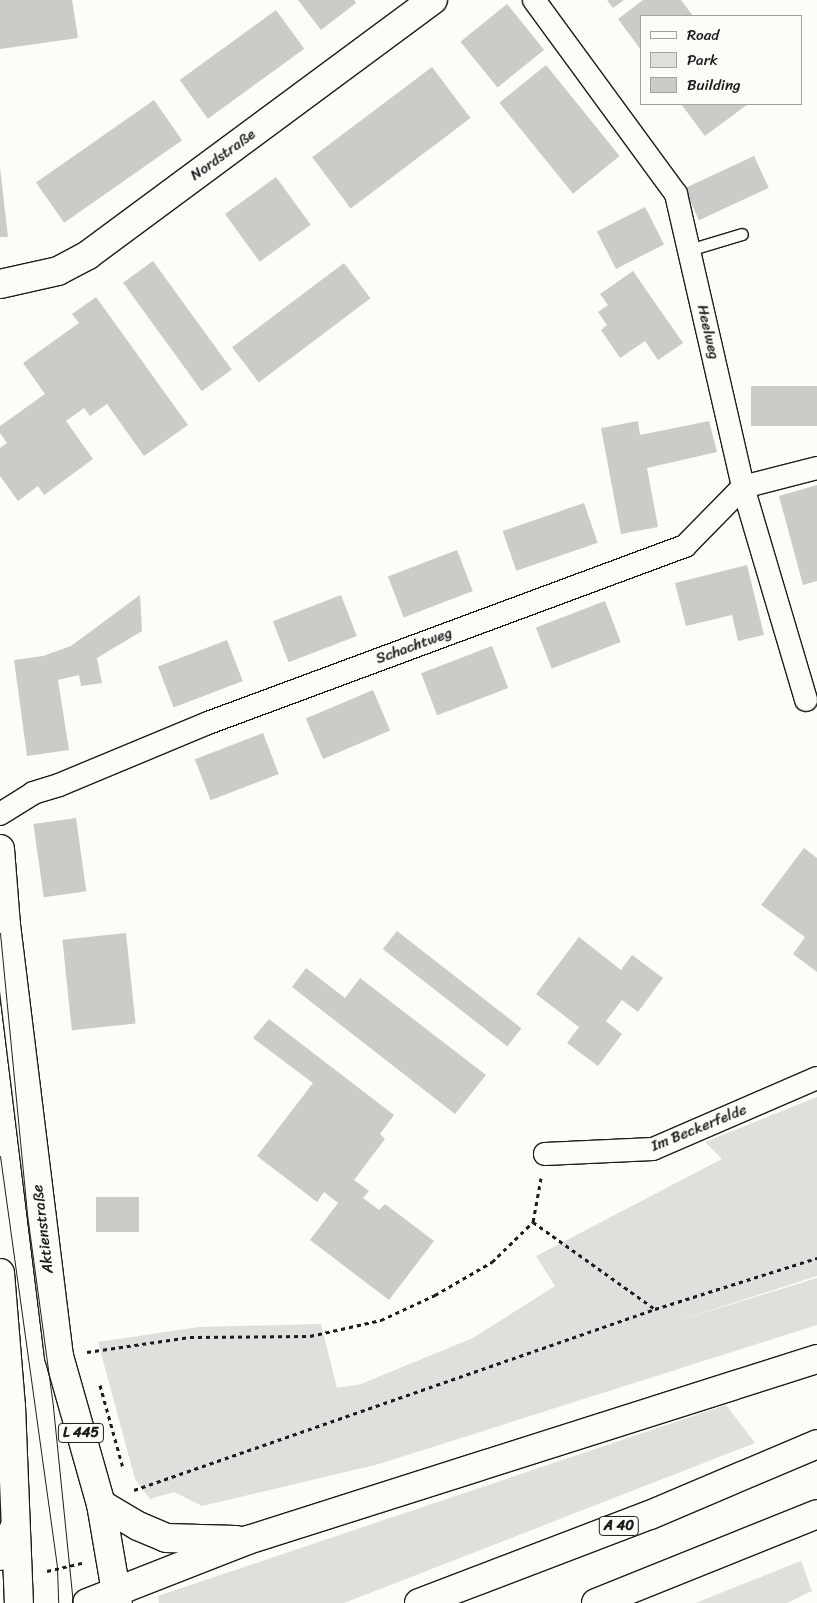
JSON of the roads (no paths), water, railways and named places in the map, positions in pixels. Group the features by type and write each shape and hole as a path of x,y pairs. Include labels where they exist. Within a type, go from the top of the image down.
{"main road":[{"name":"Nordstraße","path":"0,284 58,271 88,255 433,0"},
{"name":"Aktienstraße","path":"0,849 8,944 59,1356 102,1504 117,1597"},
{"path":"0,1273 11,1406 14,1528 18,1594"},
{"path":"87,1603 117,1597 248,1540 817,1359"},
{"name":"A 40","path":"419,1603 650,1515 817,1444"},
{"path":"102,1504 138,1526 166,1538 248,1540"},
{"path":"596,1603 817,1514"},
{"path":"0,1556 14,1528"}],"street":[{"name":"Heelweg","path":"534,0 676,194 743,487 806,700"},
{"path":"743,487 817,468"},
{"name":"Schachtweg","path":"0,814 33,792 59,785 208,722 684,546 743,487"},
{"name":"Im Beckerfelde","path":"545,1154 653,1149 817,1078"}],"lane":[{"path":"689,250 742,234"}],"tram line":[{"path":"0,933 27,1214 53,1407 73,1603"},
{"path":"0,1156 57,1568 58,1603"}]}
